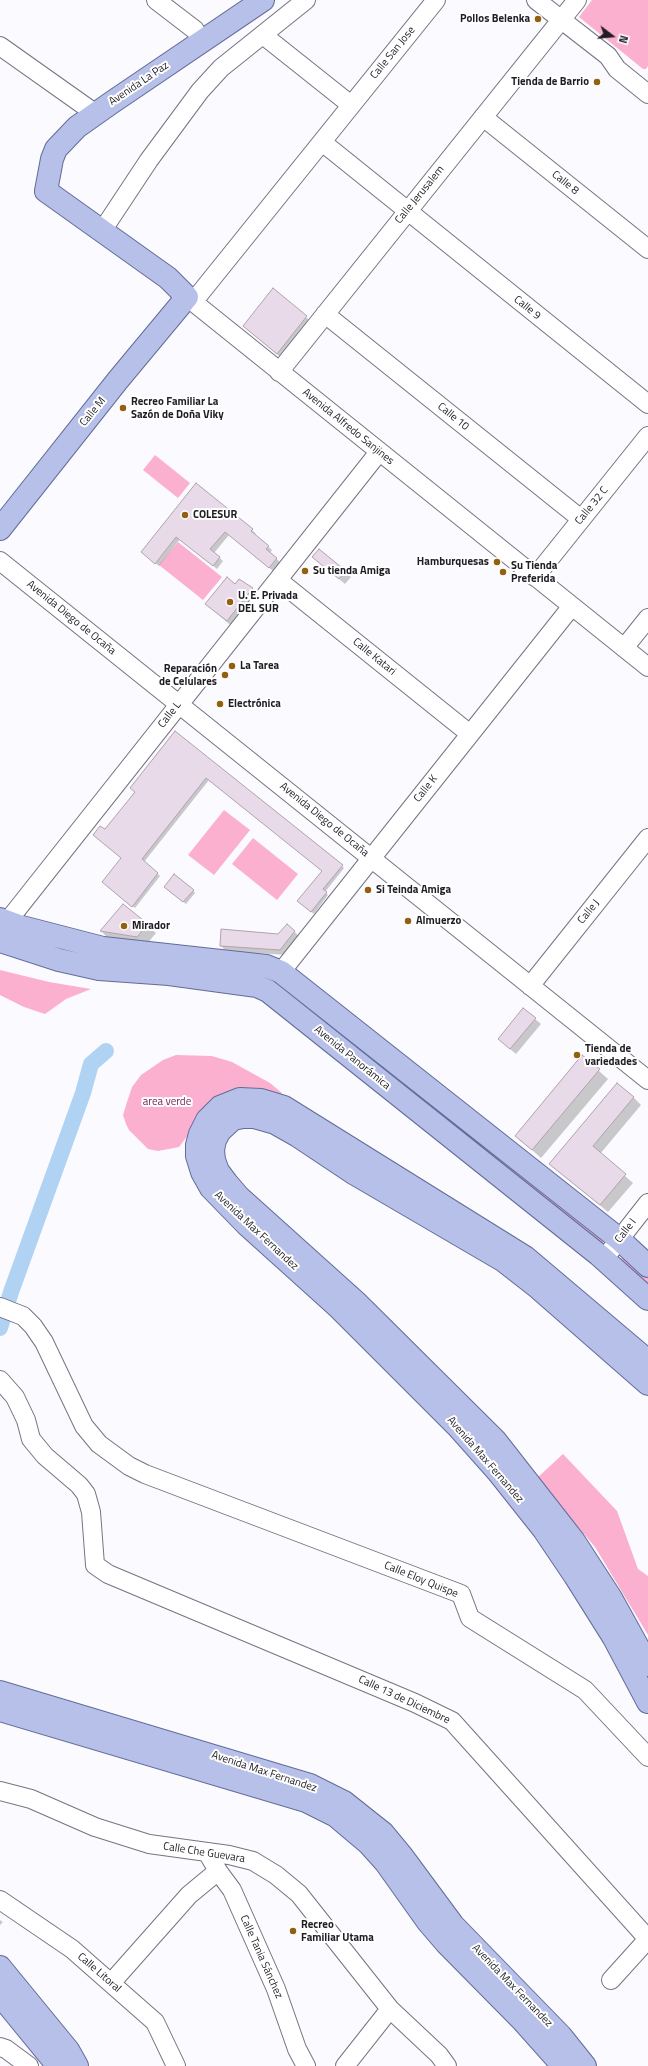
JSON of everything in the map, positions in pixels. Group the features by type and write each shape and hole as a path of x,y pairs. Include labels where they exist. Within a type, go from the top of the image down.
{"main road":[{"name":"Avenida La Paz","path":"46,191 52,159 56,149 77,127 263,0"},
{"name":"Avenida Alfredo Sanjines","path":"46,191 168,278 190,300"},
{"name":"Calle M","path":"0,529 118,380 190,300"},
{"name":"Avenida Panorámica","path":"2,929 103,948 266,966 281,972 619,1240 648,1266"},
{"name":"Avenida Panorámica","path":"2,929 59,960 99,969 176,975 257,986 268,991 604,1259 648,1299"},
{"path":"268,991 281,972"},
{"name":"Avenida Max Fernandez","path":"648,1361 520,1264 479,1246 355,1174 298,1136 275,1123 254,1117 243,1116 232,1119 225,1124 215,1140 213,1150 218,1171 281,1245 358,1304 495,1440 504,1466 614,1638 648,1702"},
{"name":"Avenida Max Fernandez","path":"520,1264 536,1286 648,1384"},
{"name":"Avenida Max Fernandez","path":"504,1466 574,1541 611,1598 648,1665"},
{"name":"Avenida Max Fernandez","path":"0,1692 310,1785 340,1809 383,1833 453,1925 478,1965 522,2020 563,2066"},
{"name":"Avenida Max Fernandez","path":"0,1710 306,1801 340,1809"},
{"name":"Avenida Max Fernandez","path":"478,1965 561,2036 585,2066"},
{"path":"0,1967 64,2045 77,2066"},
{"path":"0,1995 58,2066"}],"street":[{"path":"156,0 195,30 202,41"},
{"path":"102,231 149,160 200,91 221,68 263,35 286,6 306,0"},
{"name":"Calle San Jose","path":"190,300 322,142 436,0"},
{"path":"536,0 608,56 617,69 646,88"},
{"name":"Calle Jerusalem","path":"279,372 577,0"},
{"path":"263,35 351,106"},
{"path":"0,46 96,114"},
{"name":"Calle 8","path":"483,117 648,249"},
{"name":"Calle 9","path":"322,142 407,212 648,404"},
{"name":"Avenida Alfredo Sanjines","path":"190,300 648,667"},
{"name":"Calle 10","path":"325,314 581,519"},
{"name":"Calle 32 C","path":"535,577 648,436"},
{"name":"Calle L","path":"2,929 379,452"},
{"name":"Avenida Diego de Ocaña","path":"0,561 648,1080"},
{"name":"Calle Katari","path":"278,580 470,734"},
{"name":"Calle K","path":"281,972 572,606"},
{"path":"624,648 648,618"},
{"name":"Calle J","path":"530,986 648,838"},
{"name":"Calle I","path":"604,1259 648,1203"},
{"name":"Calle Eloy Quispe","path":"6,1308 23,1316 44,1342 84,1426 104,1448 129,1466 145,1474 461,1594 470,1618 585,1690 648,1757"},
{"name":"Calle 13 de Diciembre","path":"0,1380 15,1397 26,1420 31,1438 45,1456 78,1484 86,1494 91,1512 95,1565 108,1574 415,1703 452,1721 648,1939"},
{"name":"Calle Che Guevara","path":"0,1791 31,1799 95,1827 149,1844 229,1855 253,1861 276,1875 299,1894 390,2009 439,2055 447,2066"},
{"name":"Calle Tania Sánchez","path":"207,1852 218,1872 232,1890 276,1989 297,2049 306,2066"},
{"path":"111,1983 189,1895 218,1872"},
{"name":"Calle Litoral","path":"0,1900 72,1949 155,2022 176,2066"},
{"path":"611,1980 648,1939"},
{"path":"345,2066 390,2009"},
{"path":"0,2047 6,2048 29,2066"}],"green space":[{"path":"592,0 648,0 648,66 646,69 643,69 579,17"},
{"path":"155,455 190,483 178,498 143,470"},
{"path":"178,542 222,577 203,600 159,565"},
{"path":"224,810 250,830 214,875 188,855"},
{"path":"253,838 298,874 277,900 232,864"},
{"path":"0,970 49,982 91,989 66,999 45,1014 24,1007 0,995"},
{"path":"286,988 603,1240 603,1242 601,1243 285,990"},
{"name":"area verde","path":"176,1055 212,1056 232,1062 270,1083 282,1093 272,1103 195,1126 179,1147 158,1151 148,1149 129,1130 123,1115 132,1087 141,1075 163,1060"},
{"path":"622,1257 624,1257 648,1278 648,1284 621,1260"},
{"path":"563,1454 617,1511 638,1569 648,1576 648,1635 595,1547 537,1478"}],"building":[{"path":"273,288 307,316 277,354 243,326"},
{"path":"196,483 253,529 251,531 269,546 266,549 277,558 269,568 225,532 210,549 220,557 213,566 176,537 155,564 141,552"},
{"path":"319,549 346,571 339,579 312,557"},
{"path":"227,577 235,584 239,579 253,588 227,621 205,604"},
{"path":"175,731 343,865 323,889 327,892 311,912 297,901 322,871 206,778 142,859 158,873 132,907 102,882 121,858 93,835 100,826 105,829 135,792 130,788"},
{"path":"174,874 194,890 183,902 164,887"},
{"path":"123,904 148,924 137,937 100,931"},
{"path":"287,924 295,931 280,950 220,946 221,929 278,934"},
{"path":"523,1008 536,1018 510,1049 498,1039"},
{"path":"582,1055 600,1069 532,1150 515,1136"},
{"path":"617,1083 634,1097 593,1146 626,1174 600,1205 549,1164"}],"waterway":[{"path":"0,1328 11,1292 83,1093 91,1064 106,1051"}],"place":[{"name":"Pollos Belenka","path":"538,19"},
{"name":"Tienda de Barrio","path":"597,82"},
{"name":"Recreo Familiar La Sazón de Doña Viky","path":"123,408"},
{"name":"COLESUR","path":"185,515"},
{"name":"Hamburquesas","path":"497,562"},
{"name":"Su tienda Amiga","path":"305,571"},
{"name":"Su Tienda Preferida","path":"503,572"},
{"name":"U. E. Privada DEL SUR","path":"230,602"},
{"name":"La Tarea","path":"232,666"},
{"name":"Reparación de Celulares","path":"225,675"},
{"name":"Electrónica","path":"220,704"},
{"name":"Si Teinda Amiga","path":"368,890"},
{"name":"Almuerzo","path":"408,921"},
{"name":"Mirador","path":"124,926"},
{"name":"Tienda de variedades","path":"577,1055"},
{"name":"Recreo Familiar Utama","path":"293,1931"}]}
